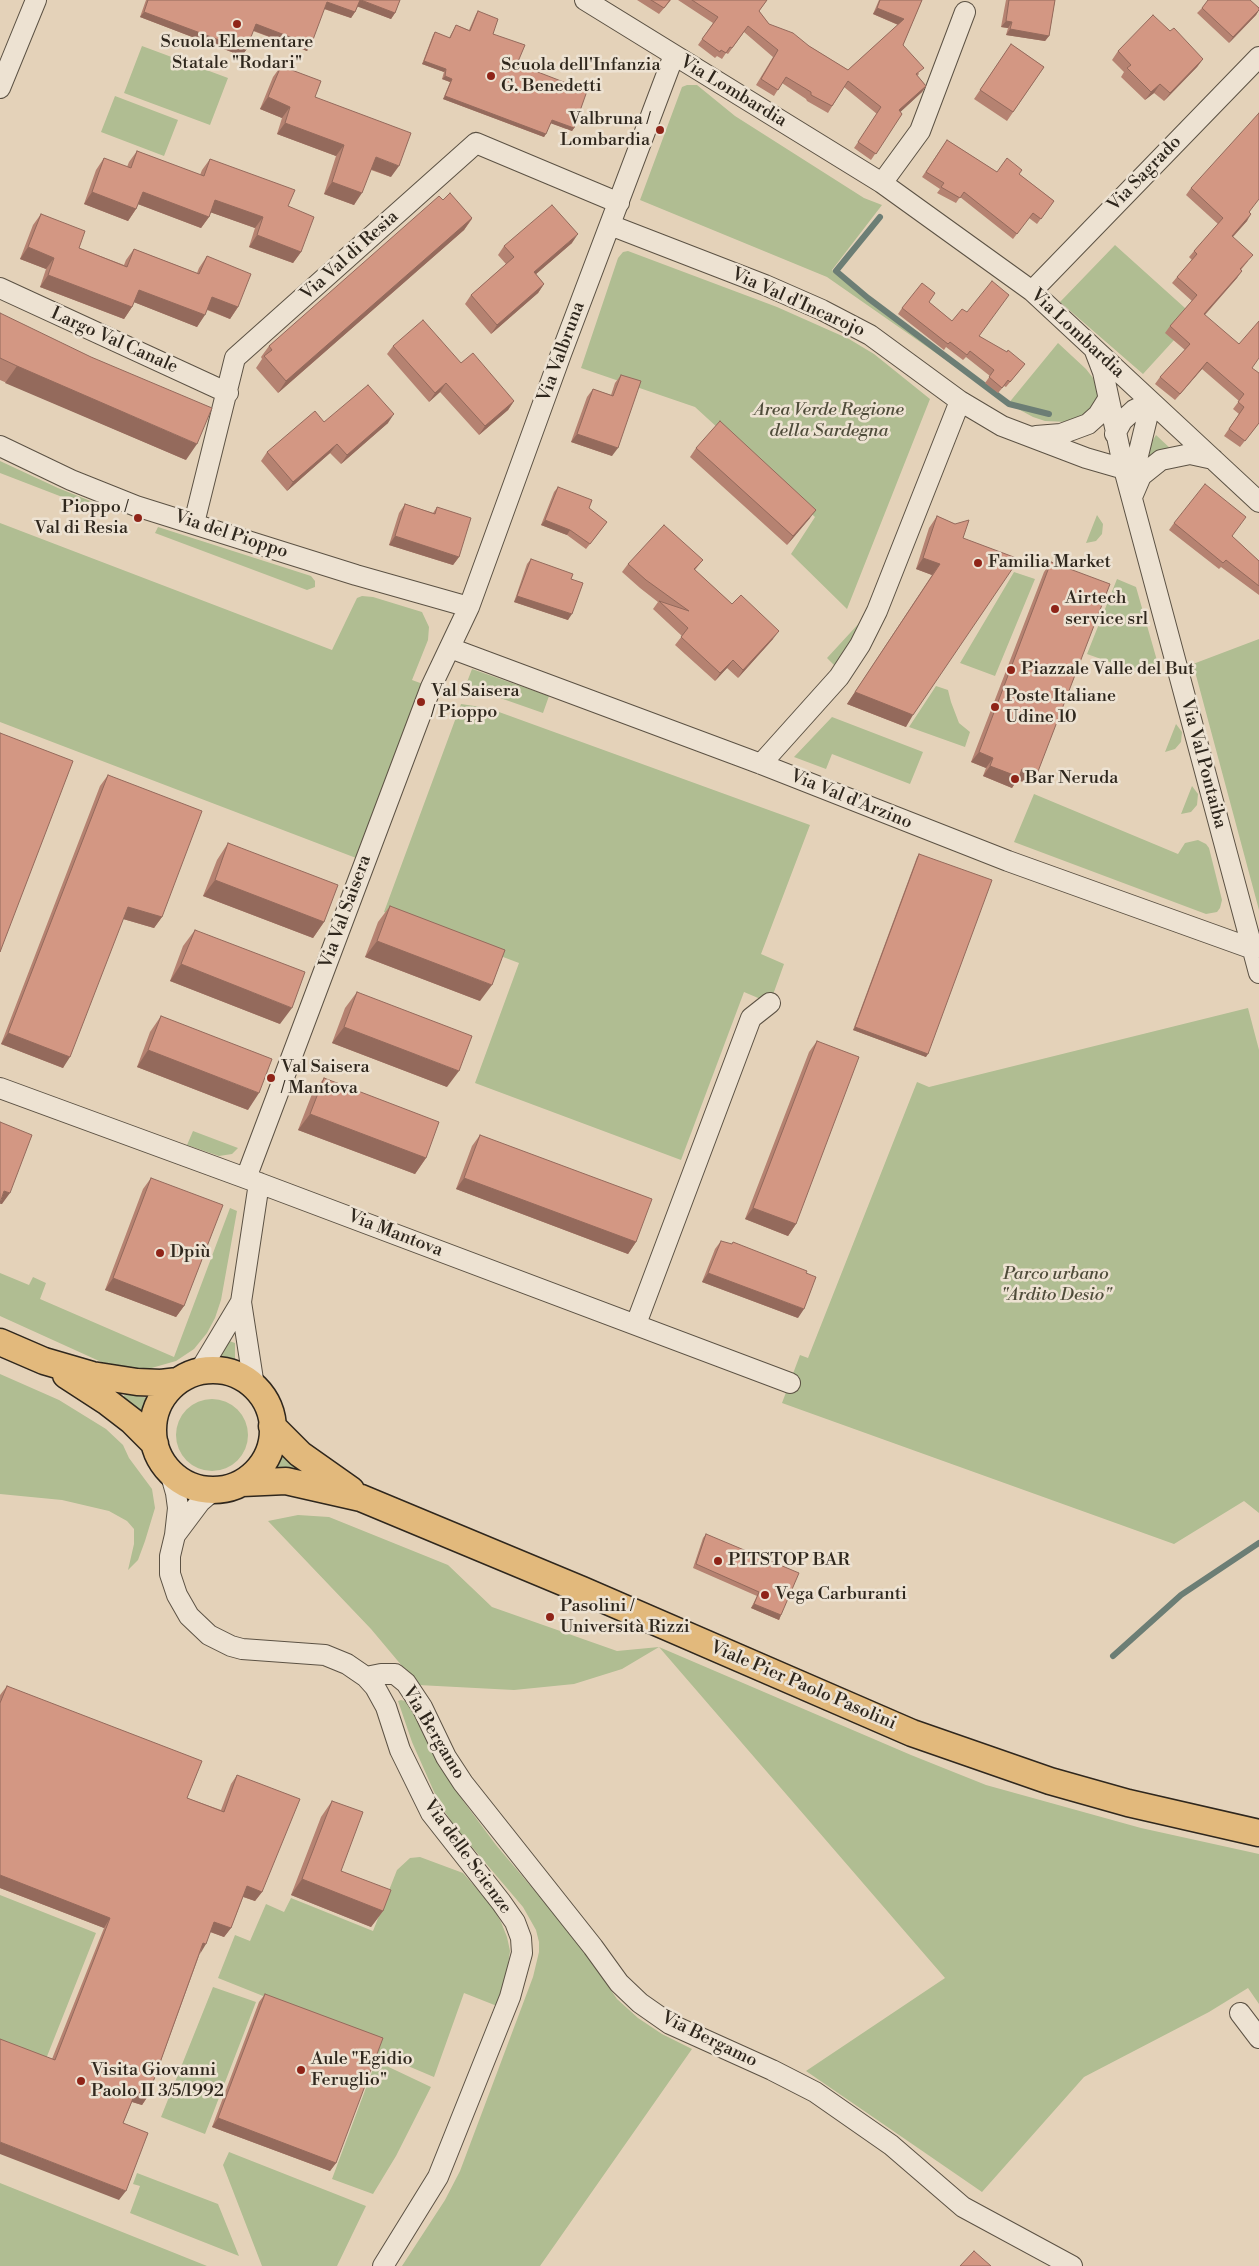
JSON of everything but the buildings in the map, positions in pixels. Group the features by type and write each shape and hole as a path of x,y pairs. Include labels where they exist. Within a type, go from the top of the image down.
{"main road":[{"path":"0,1342 44,1361 92,1375 133,1382 161,1383 189,1376 219,1370 236,1374 254,1386 266,1401 272,1417 271,1444 268,1455 254,1474 242,1483 214,1490 188,1485 170,1472 161,1461 154,1444 153,1424 157,1408 167,1391 189,1376"},
{"path":"44,1361 106,1401 132,1421 154,1444"},
{"name":"Viale Pier Paolo Pasolini","path":"272,1426 300,1454 361,1498"},
{"name":"Viale Pier Paolo Pasolini","path":"242,1483 286,1481 361,1498 582,1590 912,1733 1050,1781 1148,1808 1259,1833"}],"street":[{"path":"0,88 36,0"},
{"name":"Via Lombardia","path":"585,0 882,183 1032,291 1259,502"},
{"path":"882,183 920,131 965,12"},
{"name":"Via Valbruna","path":"450,648 469,608 674,56"},
{"name":"Via Sagrado","path":"1032,291 1259,57"},
{"name":"Via Val di Resia","path":"194,523 236,358 476,143 619,203"},
{"name":"Via Val d'Incarojo","path":"610,225 765,285 830,314 870,334 960,401 1002,426 1129,471"},
{"name":"Largo Val Canale","path":"0,288 228,393"},
{"name":"Via Val Pontaiba","path":"1095,350 1103,372 1115,434 1129,471 1132,497 1259,973"},
{"name":"Via Val d'Incarojo","path":"1075,430 1088,424 1098,416 1108,400"},
{"path":"761,764 839,677 860,645 877,611 960,401"},
{"path":"1115,434 1122,421 1134,410 1151,402"},
{"name":"Via Val Pontaiba","path":"1129,471 1151,402"},
{"name":"Via Val d'Incarojo","path":"1024,435 1048,436 1093,427 1115,434"},
{"name":"Via del Pioppo","path":"0,446 71,480 136,506 356,575 469,608"},
{"path":"1132,497 1141,476 1162,460 1190,454 1213,459"},
{"name":"Via Val d'Arzino","path":"450,648 761,764 1008,861 1253,949"},
{"name":"Via Val Saisera","path":"252,1180 364,861 431,687 450,648"},
{"path":"636,1324 751,1018 770,1002"},
{"name":"Via Mantova","path":"0,1088 252,1180 790,1383"},
{"path":"252,1180 241,1302 254,1386"},
{"path":"189,1376 241,1302"},
{"name":"Via delle Scienze","path":"170,1472 178,1508 169,1565 173,1584 189,1616 209,1635 220,1642 242,1649 325,1656 347,1664 366,1677 375,1687 386,1707 400,1750 428,1806 441,1826 515,1922 521,1938 522,1953 510,1997 438,2177 383,2266"},
{"name":"Via delle Scienze","path":"175,1536 200,1502 214,1490"},
{"name":"Via Bergamo","path":"366,1677 380,1674 395,1674 406,1683 422,1707 446,1756 463,1783 593,1947 619,1983 640,2003 670,2024 772,2070 815,2092 891,2145 963,2207 1072,2266"},
{"path":"1240,2013 1259,2038"}],"green space":[{"path":"142,46 228,78 210,125 124,93"},
{"path":"697,85 735,116 864,198 882,205 832,270 996,395 827,277 640,200 682,87"},
{"path":"115,96 178,120 164,156 101,132"},
{"path":"1115,245 1195,317 1143,374 1060,302"},
{"name":"Area Verde Regione della Sardegna","path":"628,251 777,307 849,339 874,354 930,399 847,609 791,554 815,517 695,407 581,368 618,258 623,252"},
{"path":"1058,343 1086,369 1093,378 1097,389 1097,398 1093,406 1077,419 1067,422 1045,421 1008,404"},
{"path":"1156,435 1172,450 1146,460 1150,445"},
{"path":"0,461 98,504 96,510 0,473"},
{"path":"1097,515 1103,524 1102,534 1096,541 1086,543"},
{"path":"0,523 332,650 357,598 362,596 373,597 422,612 429,627 428,640 412,680 431,687 364,861 0,722"},
{"path":"158,527 311,576 315,581 315,587 307,590 155,533"},
{"path":"1014,572 1035,579 995,676 960,663"},
{"path":"1117,579 1136,587 1158,664 1151,673 1143,674 1087,654"},
{"path":"862,620 856,635 836,667 827,658"},
{"path":"1259,639 1259,910 1193,664"},
{"path":"472,669 549,696 543,713 486,693 464,690"},
{"path":"936,686 948,690 959,723 970,732 965,747 909,727"},
{"path":"461,704 488,708 810,825 761,954 784,964 770,1003 744,992 681,1160 475,1083 519,963 384,912"},
{"path":"832,717 923,752 910,784 832,754 826,769 794,757"},
{"path":"1176,724 1182,732 1181,742 1175,749 1165,752"},
{"path":"1192,786 1198,794 1197,805 1191,812 1181,814"},
{"path":"1034,794 1178,854 1185,843 1198,840 1206,844 1209,848 1222,900 1220,908 1217,912 1206,914 1014,842"},
{"name":"Parco urbano \"Ardito Desio\"","path":"1248,1008 1259,1050 1259,1513 1244,1501 1174,1544 782,1403 800,1355 808,1358 917,1082 929,1087"},
{"path":"193,1131 238,1148 232,1154 219,1156 187,1145"},
{"path":"230,1208 237,1211 221,1300 215,1318 207,1333 194,1349 176,1361 141,1371 108,1365 0,1316 0,1273 29,1285 33,1277 46,1283 40,1299 174,1357"},
{"path":"229,1341 235,1343 235,1369 216,1364"},
{"path":"0,1374 59,1400 106,1429 123,1445 129,1458 152,1489 155,1508 138,1560 128,1570 134,1544 134,1529 127,1521 109,1511 62,1500 0,1494"},
{"path":"125,1394 149,1398 140,1421 120,1404"},
{"path":"212,1399 232,1405 242,1415 248,1435 242,1455 232,1465 212,1471 192,1465 182,1455 176,1435 182,1415 192,1405"},
{"path":"280,1450 309,1473 269,1473 276,1462"},
{"path":"298,1515 329,1517 448,1565 492,1607 617,1651 659,1647 622,1669 574,1684 514,1690 418,1685 371,1629 268,1521"},
{"path":"659,1647 911,1755 986,1785 1141,1828 1259,1854 1259,2004 1248,1988 1209,2012 1084,2077 982,2192 806,2071 945,1978"},
{"path":"398,1701 405,1701 412,1708 436,1759 464,1802 496,1845 578,1942 617,1999 638,2018 662,2034 692,2049 540,2266 402,2266 445,2200 460,2171 533,1977 539,1952 539,1942 536,1930 523,1907 455,1827 439,1803 412,1742"},
{"path":"420,1857 463,1873 492,1906 507,1937 510,1951 506,1979 497,2006 464,1993 434,2077 377,2053 381,2043 218,1978 235,1935 250,1941 266,1904 284,1912 291,1898 373,1931 397,1870 410,1858"},
{"path":"0,1895 96,1933 44,2064 0,2046"},
{"path":"213,1987 256,2002 205,2134 161,2117"},
{"path":"376,2061 431,2087 396,2156 373,2194 332,2179"},
{"path":"229,2152 366,2206 337,2266 262,2266 223,2165"},
{"path":"137,2173 218,2204 239,2256 130,2213 140,2186 133,2184"},
{"path":"0,2183 207,2266 0,2266"}],"waterway":[{"path":"880,217 836,271 868,298 1009,404 1049,414"},
{"path":"1113,1656 1181,1595 1259,1543"}],"place":[{"name":"Scuola Elementare Statale \"Rodari\"","path":"237,24"},
{"name":"Scuola dell'Infanzia G. Benedetti","path":"491,76"},
{"name":"Valbruna / Lombardia","path":"660,130"},
{"name":"Pioppo / Val di Resia","path":"138,518"},
{"name":"Familia Market","path":"978,563"},
{"name":"Airtech service srl","path":"1055,609"},
{"name":"Piazzale Valle del But","path":"1011,670"},
{"name":"Val Saisera / Pioppo","path":"421,702"},
{"name":"Poste Italiane Udine 10","path":"995,707"},
{"name":"Bar Neruda","path":"1015,779"},
{"name":"Val Saisera / Mantova","path":"271,1078"},
{"name":"Dpiù","path":"160,1253"},
{"name":"PITSTOP BAR","path":"718,1561"},
{"name":"Vega Carburanti","path":"765,1595"},
{"name":"Pasolini / Università Rizzi","path":"550,1617"},
{"name":"Aule \"Egidio Feruglio\"","path":"301,2070"},
{"name":"Visita Giovanni Paolo II 3/5/1992","path":"81,2081"}]}
